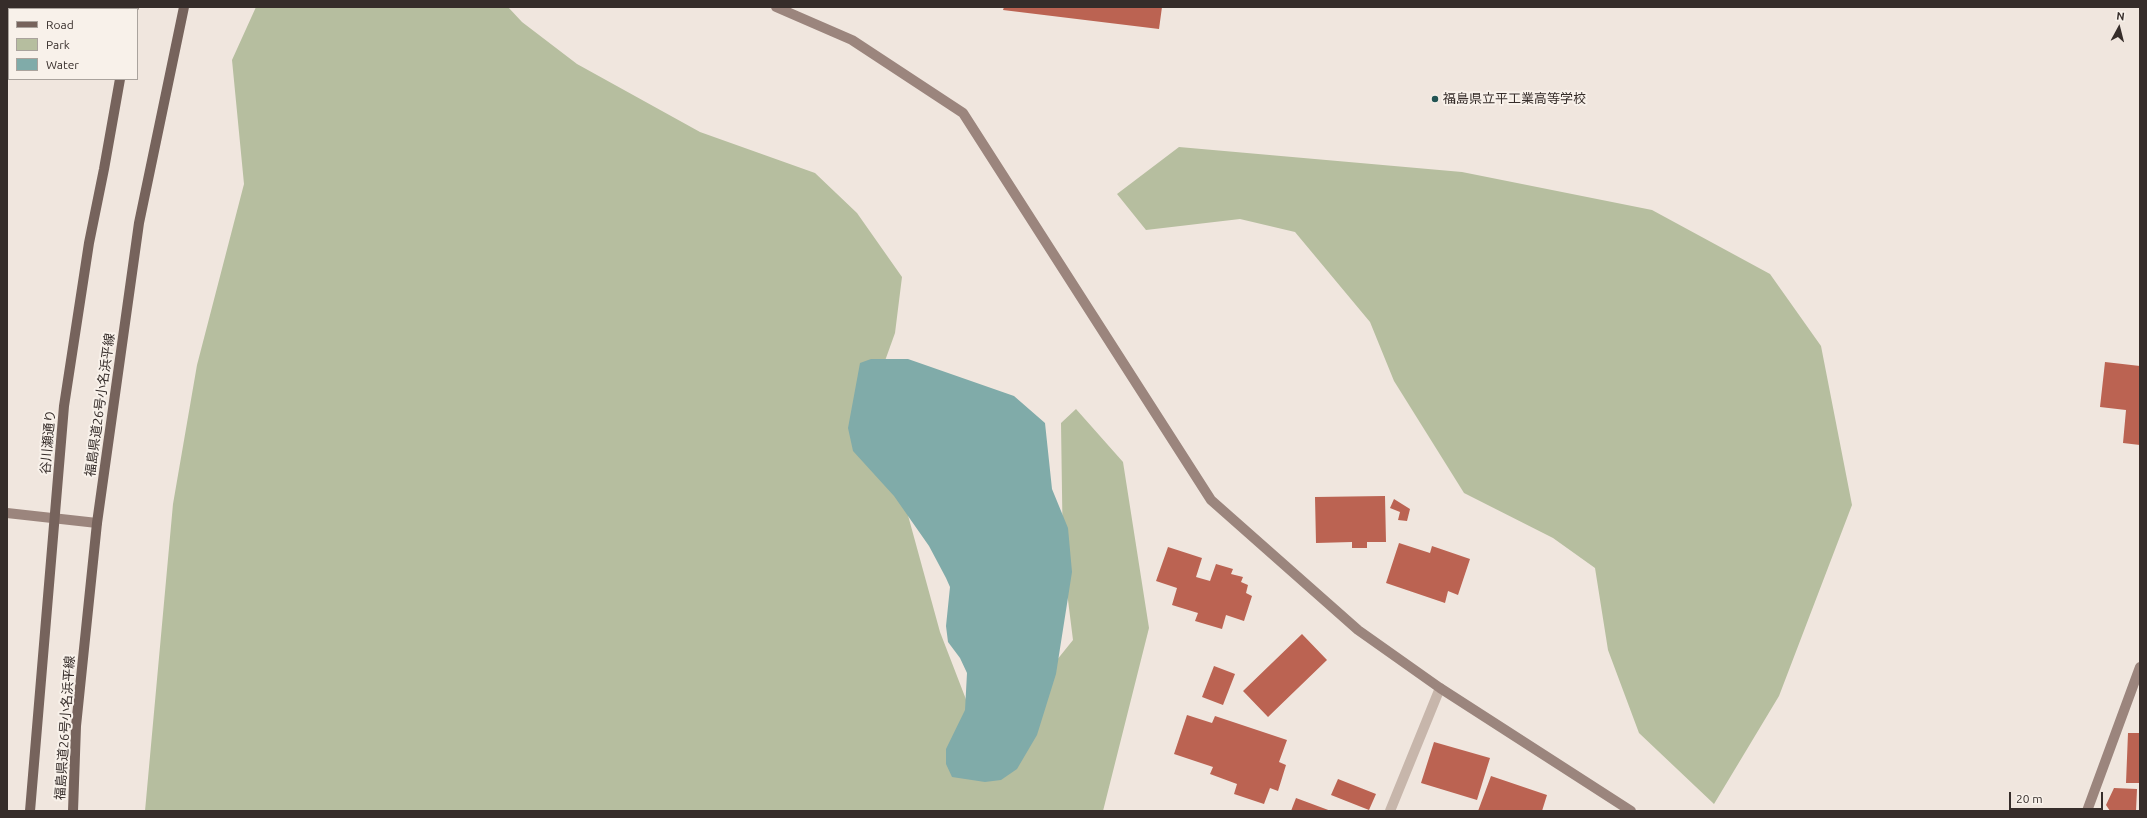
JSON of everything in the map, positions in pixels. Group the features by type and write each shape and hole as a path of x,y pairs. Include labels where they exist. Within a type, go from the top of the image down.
{"main road":[{"name":"福島県道26号小名浜平線","path":"73,811 76,726 97,523 139,223 184,7"},
{"name":"谷川瀬通り","path":"30,811 64,406 89,243 120,80"}],"street":[{"path":"776,7 852,40 963,113 1211,500 1358,630 1440,688 1631,811"},
{"path":"7,513 97,523"},
{"path":"2087,811 2140,667"},
{"path":"1390,811 1440,688"}],"green space":[{"path":"256,7 508,7 522,22 577,64 700,132 815,173 857,213 902,277 895,333 872,397 906,508 940,632 967,702 1019,707 1073,640 1063,560 1061,423 1076,409 1123,462 1149,628 1103,811 145,811 173,504 197,365 244,184 232,60"},
{"path":"1179,147 1462,172 1652,210 1770,274 1821,346 1852,505 1779,696 1714,804 1639,733 1608,650 1595,568 1553,538 1464,493 1394,381 1370,322 1295,232 1240,219 1146,230 1117,194"}],"water":[{"path":"871,359 908,359 1014,396 1045,423 1052,489 1068,528 1072,572 1056,674 1037,735 1017,769 1001,780 985,782 952,777 946,764 946,749 965,710 967,673 960,658 948,642 946,626 950,587 946,578 929,546 894,496 853,451 848,428 860,363"}],"building":[{"path":"1004,7 1162,7 1159,29 1003,10"},
{"path":"2105,362 2140,366 2140,445 2123,443 2126,410 2100,407"},
{"path":"1385,496 1386,542 1367,542 1367,548 1352,548 1352,542 1316,543 1315,497"},
{"path":"1394,499 1410,509 1407,521 1398,520 1400,512 1390,508"},
{"path":"1399,543 1430,553 1432,546 1470,559 1458,595 1448,591 1445,603 1386,583"},
{"path":"1168,547 1202,558 1196,577 1210,581 1216,564 1233,569 1231,574 1243,577 1241,582 1248,585 1246,593 1252,596 1244,621 1226,615 1222,629 1195,621 1198,613 1172,605 1177,588 1156,581"},
{"path":"1302,634 1327,660 1268,717 1243,691"},
{"path":"1214,666 1235,674 1223,705 1202,697"},
{"path":"1187,715 1212,723 1215,716 1287,740 1279,762 1286,765 1278,791 1270,788 1264,804 1234,794 1237,784 1210,774 1213,767 1174,754"},
{"path":"2128,733 2140,733 2140,783 2126,783"},
{"path":"1434,742 1490,758 1477,800 1421,783"},
{"path":"1491,776 1547,795 1542,811 1478,811"},
{"path":"1338,779 1376,794 1369,810 1331,795"},
{"path":"2114,788 2137,789 2136,811 2110,811 2106,805"},
{"path":"1296,798 1331,811 1291,811"}],"place":[{"name":"福島県立平工業高等学校","path":"1435,99"}]}
